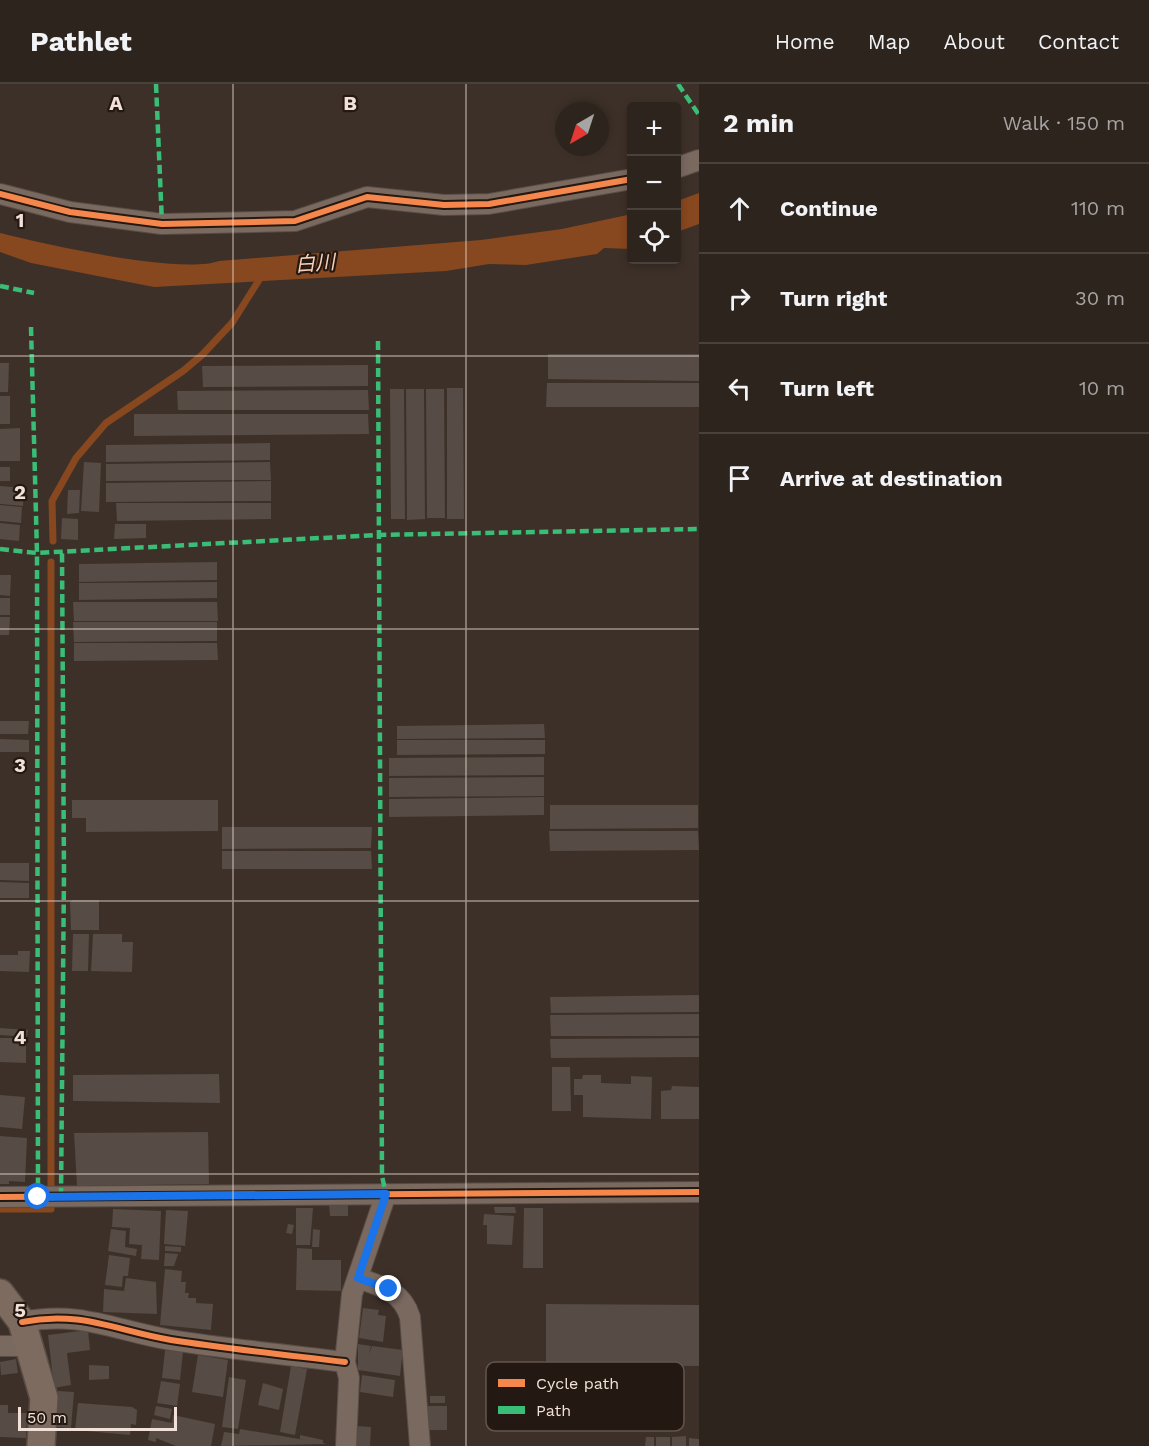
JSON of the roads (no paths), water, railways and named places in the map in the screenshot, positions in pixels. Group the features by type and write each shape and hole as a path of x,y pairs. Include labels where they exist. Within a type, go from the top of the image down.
{"main road":[{"path":"0,1293 25,1334 44,1398 41,1446"}],"street":[{"path":"681,166 699,160"},
{"path":"0,194 69,212 162,224 184,224 295,221 367,197 444,205 489,204 627,180"},
{"path":"0,1197 699,1192"},
{"path":"346,1446 349,1378 345,1362 352,1294 386,1194"},
{"path":"358,1278 389,1289 399,1296 406,1306 410,1317 420,1446"},
{"path":"0,1346 25,1334 41,1318 94,1320 169,1339 345,1362"}],"water":[{"path":"699,193 699,224 681,231 681,210 681,200"},
{"name":"白川","path":"627,215 627,249 604,248 597,254 526,265 489,264 446,271 154,287 31,263 0,252 0,233 112,256 175,264 200,264 481,240 562,229"}],"waterway":[{"path":"53,541 52,501 76,458 106,423 183,371 202,355 232,323 259,280"},
{"path":"51,562 51,1186"},
{"path":"0,1209 51,1209 51,1205"}]}
